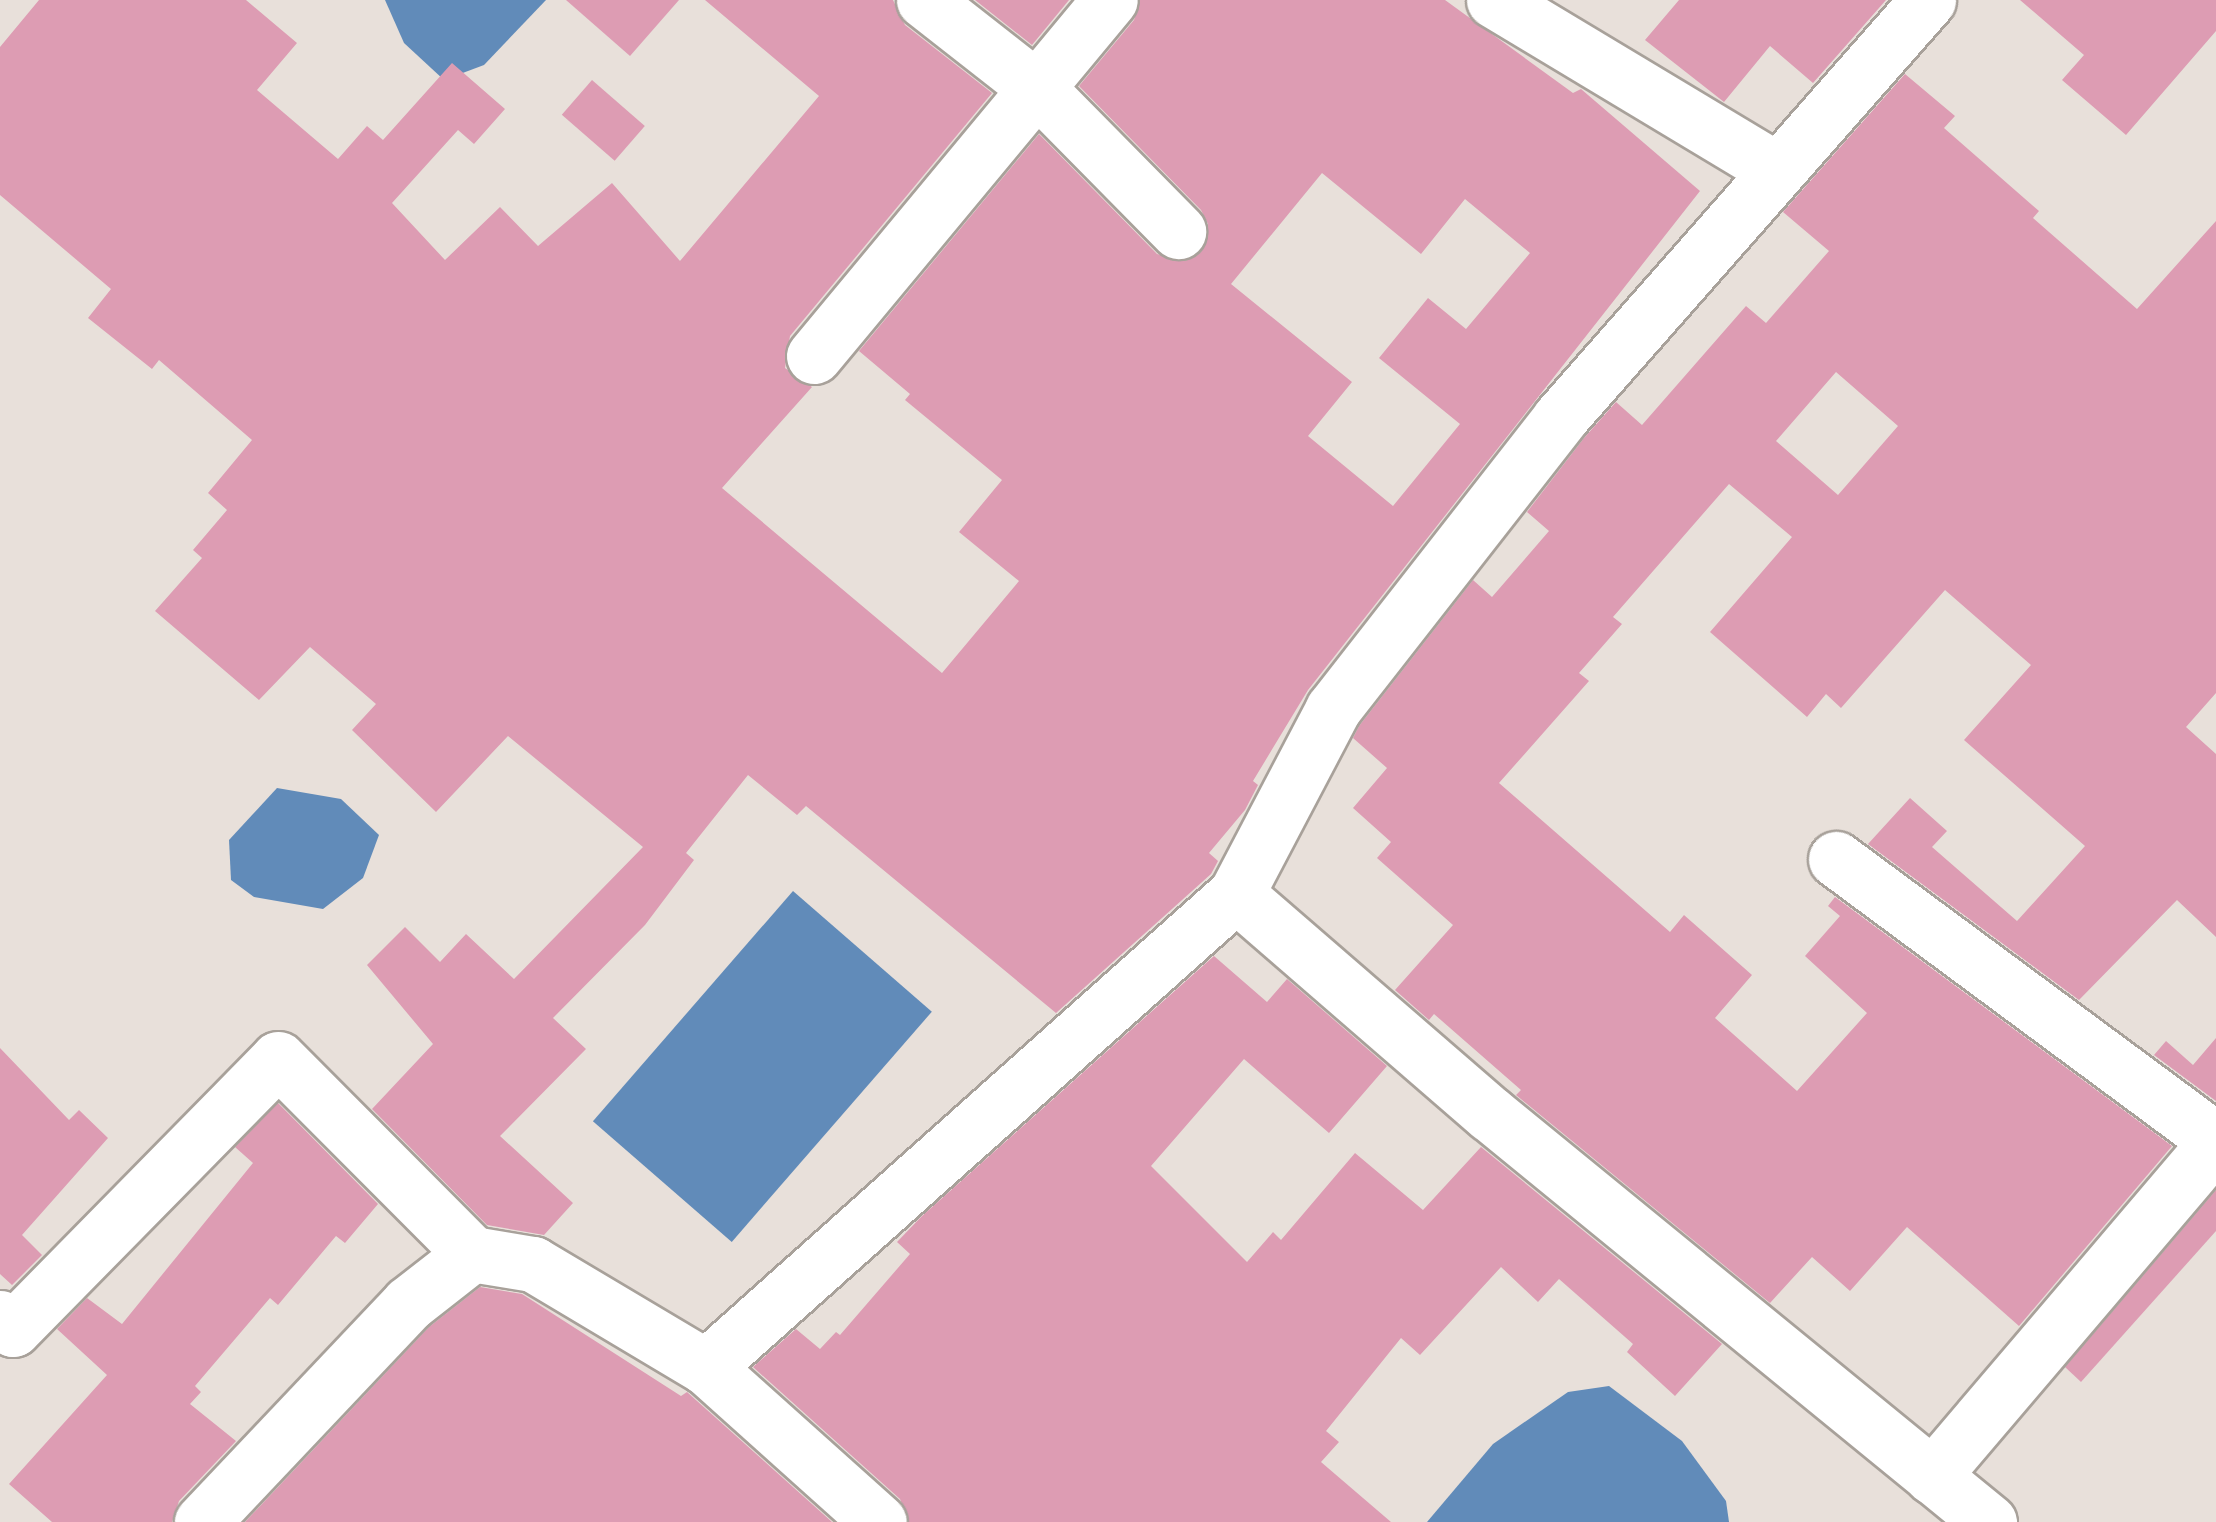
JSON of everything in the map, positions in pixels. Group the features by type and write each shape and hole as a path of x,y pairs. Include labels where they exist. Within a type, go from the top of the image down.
{"street":[{"path":"924,0 1040,91 1178,231"},
{"path":"814,356 1040,91 1110,0"},
{"path":"1494,0 1774,169"},
{"path":"706,1367 1236,894 1334,709 1560,418 1774,169 1928,0"},
{"path":"1836,859 2216,1141 1932,1476"},
{"path":"1236,894 1489,1113 1989,1522"},
{"path":"0,1318 13,1329 278,1060 472,1254 533,1264 706,1367 880,1522"},
{"path":"203,1522 408,1304 472,1254"}],"water":[{"path":"385,0 546,0 484,65 444,80 404,43"},
{"path":"277,788 341,799 379,835 363,878 323,909 254,897 231,880 229,840"},
{"path":"793,891 932,1012 732,1242 593,1121"},
{"path":"1609,1386 1682,1441 1726,1501 1729,1522 1427,1522 1493,1444 1568,1392"}],"building":[{"path":"39,0 246,0 297,43 257,90 338,159 367,126 383,140 452,63 505,109 474,144 458,130 392,203 445,260 500,207 538,246 612,183 680,261 819,96 705,0 893,0 905,25 992,93 790,336 785,368 812,387 722,488 942,673 1019,581 959,532 1002,480 905,400 910,394 859,351 1039,134 1157,254 1185,261 1201,252 1208,224 1201,210 1079,86 1134,20 1140,0 1445,0 1573,93 1581,89 1700,191 1308,690 1253,781 1258,785 1245,810 1209,853 1218,861 1211,874 1056,1013 806,806 797,815 748,775 686,853 694,860 645,925 553,1018 586,1049 500,1136 573,1203 544,1235 487,1225 372,1109 433,1044 367,965 405,927 440,962 466,934 514,979 643,847 508,736 436,812 352,730 376,704 310,647 259,700 155,611 202,558 193,550 227,510 208,493 252,440 159,360 152,369 88,318 111,289 0,195 0,47","holes":["1322,173 1421,254 1465,199 1530,253 1466,329 1428,298 1379,358 1460,424 1393,506 1308,436 1352,382 1231,284"]},
{"path":"566,0 679,0 630,56"},
{"path":"975,0 1069,0 1032,45"},
{"path":"1679,0 1886,0 1813,83 1770,46 1724,102 1645,40"},
{"path":"2020,0 2216,0 2216,31 2126,135 2062,80 2084,55"},
{"path":"1905,74 1955,116 1944,128 2039,211 2033,218 2137,309 2216,221 2216,693 2186,727 2216,754 2216,937 2177,900 2079,1000 1868,844 1910,798 1947,831 1932,847 2017,921 2085,846 1964,740 2031,665 1945,590 1841,708 1826,694 1807,717 1710,632 1792,537 1729,484 1613,617 1622,624 1579,673 1589,681 1499,783 1670,932 1684,915 1752,975 1715,1018 1797,1091 1867,1013 1805,956 1840,916 1828,906 1835,897 2172,1146 2019,1326 1907,1227 1850,1291 1812,1257 1770,1303 1516,1095 1521,1090 1434,1014 1429,1020 1395,990 1453,925 1377,858 1391,842 1353,808 1387,768 1353,738 1359,726 1473,580 1492,597 1549,531 1527,512 1584,438 1616,402 1642,425 1746,306 1766,323 1829,251 1783,212","holes":["1836,372 1898,426 1838,495 1776,441"]},
{"path":"592,80 645,126 615,161 562,115"},
{"path":"1214,956 1267,1002 1287,979 1387,1066 1329,1133 1244,1059 1151,1166 1247,1262 1273,1232 1281,1240 1355,1153 1423,1210 1481,1147 1722,1344 1675,1396 1627,1352 1633,1344 1559,1279 1538,1302 1501,1267 1420,1355 1401,1338 1326,1431 1339,1442 1321,1462 1391,1522 909,1522 900,1499 753,1367 796,1329 820,1349 836,1332 840,1335 910,1254 897,1242 922,1216"},
{"path":"2216,1038 2216,1101 2154,1055 2166,1041 2193,1065"},
{"path":"0,1048 69,1120 79,1110 108,1138 22,1235 42,1255 12,1285 0,1274"},
{"path":"278,1103 378,1204 345,1243 336,1236 278,1305 270,1298 195,1386 201,1392 190,1404 236,1441 179,1501 172,1522 52,1522 9,1484 107,1375 57,1329 87,1298 122,1324 253,1163 235,1147"},
{"path":"2216,1190 2216,1231 2081,1382 2065,1367"},
{"path":"480,1287 522,1294 681,1396 687,1392 832,1522 245,1522 429,1327"}]}
